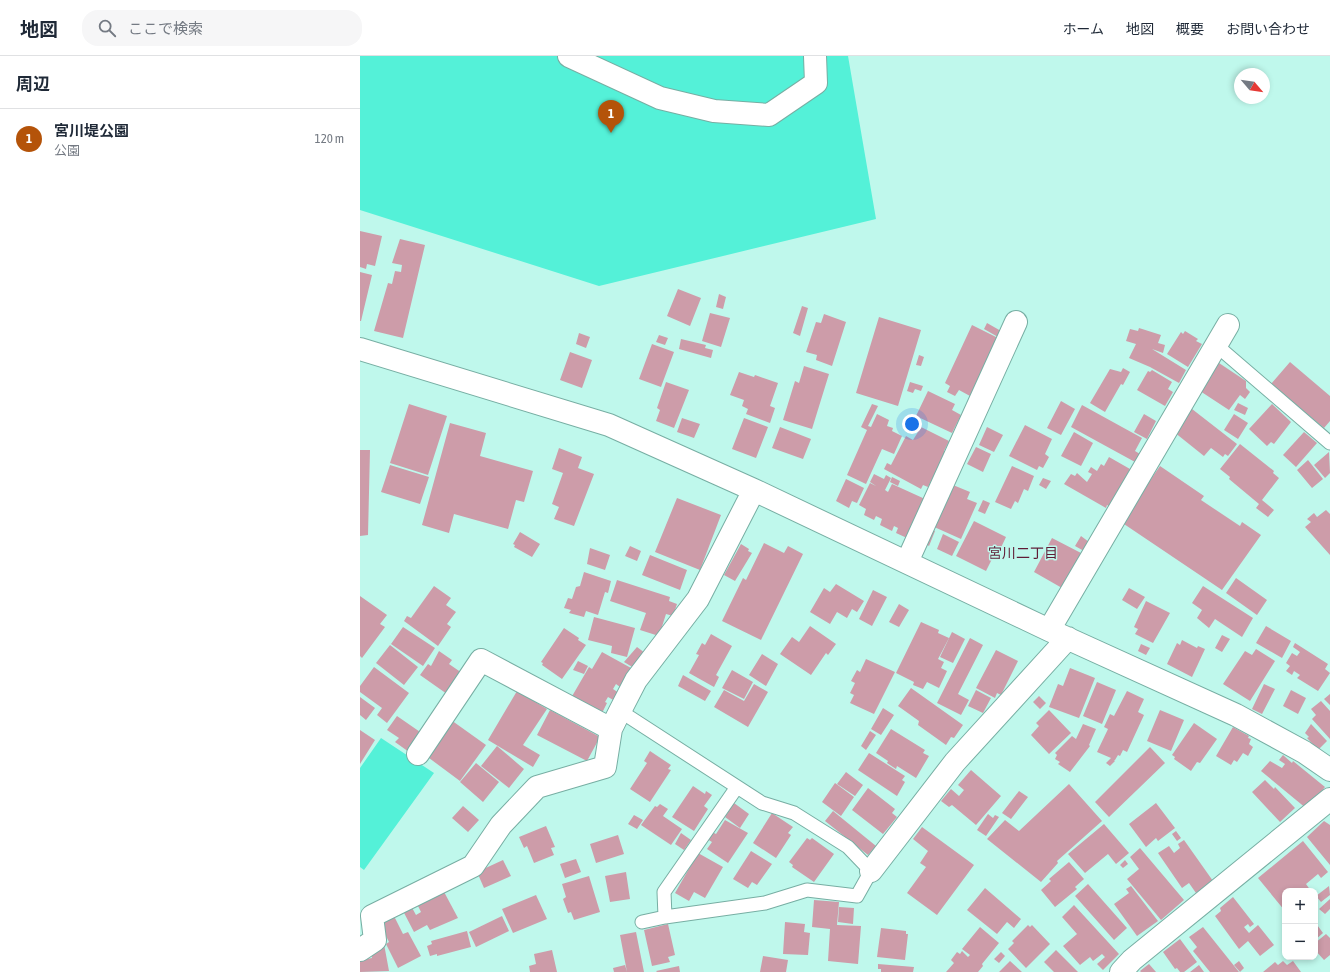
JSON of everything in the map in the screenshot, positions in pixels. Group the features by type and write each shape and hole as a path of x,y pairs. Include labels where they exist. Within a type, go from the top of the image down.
{"street":[{"path":"569,56 660,98 714,111 769,115 816,83 815,56"},
{"path":"907,562 1016,322"},
{"path":"872,871 955,762 1059,634 1228,325"},
{"path":"360,349 609,425 754,490 1059,634 1236,715 1304,752 1330,770"},
{"path":"360,950 375,940 372,916 473,866 501,825 537,787 605,767 615,720 636,680 698,599 754,490"},
{"path":"418,754 481,660 615,720"},
{"path":"1121,972 1132,960 1330,798"}],"lane":[{"path":"1216,345 1330,443"},
{"path":"615,720 737,787 762,803 794,813 848,847 872,871 857,896 807,890 765,903 665,917 642,922"},
{"path":"665,917 664,892 737,787"}],"green space":[{"path":"360,56 848,56 876,219 599,286 360,210"},
{"path":"381,738 434,773 364,870 360,867 360,768"}],"building":[{"path":"360,231 382,236 375,266 367,264 366,269 360,267"},
{"path":"400,239 425,245 403,338 374,331 388,283 392,284 395,271 401,272 402,265 392,263"},
{"path":"360,272 372,275 361,321 360,321"},
{"path":"678,289 701,298 690,326 667,316"},
{"path":"719,294 726,297 723,309 716,307"},
{"path":"802,306 808,308 800,336 793,333"},
{"path":"710,313 730,318 721,347 702,341"},
{"path":"824,314 846,322 832,366 816,360 817,355 806,352 816,322 821,323"},
{"path":"879,317 921,330 898,406 856,393"},
{"path":"987,323 1001,331 998,337 984,329"},
{"path":"972,325 998,338 970,396 959,390 955,396 947,392 950,386 945,383"},
{"path":"1139,328 1161,335 1158,343 1165,345 1163,353 1152,349 1186,370 1179,383 1150,367 1129,358 1136,344 1126,341 1130,329 1138,331"},
{"path":"1185,331 1198,339 1196,341 1202,344 1188,367 1167,354 1181,332 1183,334"},
{"path":"579,333 590,337 586,348 576,344"},
{"path":"659,335 668,338 665,345 656,342"},
{"path":"681,339 706,345 705,348 713,350 711,358 679,349"},
{"path":"652,344 674,352 661,387 639,379"},
{"path":"570,352 592,360 582,388 560,380"},
{"path":"919,355 924,357 921,366 916,365"},
{"path":"1290,362 1330,396 1330,421 1324,428 1271,384"},
{"path":"1219,363 1246,381 1246,388 1250,392 1245,399 1240,395 1229,410 1200,391"},
{"path":"804,366 829,374 812,429 783,420 795,381 799,383"},
{"path":"1123,368 1130,372 1123,385 1121,384 1105,412 1090,403 1110,369 1121,372"},
{"path":"1152,370 1172,382 1168,389 1173,392 1165,406 1137,390 1148,371 1150,372"},
{"path":"739,372 754,377 755,375 778,383 770,406 775,408 770,423 746,414 748,409 742,406 744,400 730,395"},
{"path":"666,382 689,390 674,428 656,421 660,410 657,408"},
{"path":"910,382 923,386 921,391 915,389 913,393 907,391"},
{"path":"928,391 955,404 952,410 961,415 952,433 916,416"},
{"path":"1061,401 1075,409 1061,435 1047,428"},
{"path":"1238,403 1248,408 1245,415 1234,410"},
{"path":"409,404 447,416 428,475 390,463"},
{"path":"872,404 878,406 868,426 871,427 877,414 889,420 887,426 893,428 892,431 902,436 894,454 882,449 866,484 847,475 867,430 861,427"},
{"path":"1272,404 1291,422 1274,444 1271,442 1267,446 1249,429"},
{"path":"1082,405 1142,438 1135,451 1140,454 1135,462 1071,427"},
{"path":"1192,409 1237,444 1228,456 1225,454 1223,457 1211,448 1204,456 1174,432"},
{"path":"1144,414 1156,421 1147,439 1134,432"},
{"path":"1234,414 1248,423 1238,439 1224,430"},
{"path":"682,418 700,424 694,438 677,432"},
{"path":"744,418 768,427 756,458 732,449"},
{"path":"450,423 486,433 480,456 533,471 524,502 516,500 508,529 454,514 449,533 422,525"},
{"path":"917,425 949,441 944,451 946,452 928,487 923,485 921,489 884,469 887,463 891,465 906,436 913,440 918,432 914,430"},
{"path":"1025,425 1052,439 1045,454 1049,457 1043,468 1039,466 1037,470 1009,456"},
{"path":"780,427 811,439 803,459 772,448"},
{"path":"987,427 1003,435 994,452 979,445"},
{"path":"1074,432 1093,443 1081,466 1061,456"},
{"path":"1304,432 1317,443 1296,467 1283,455"},
{"path":"1240,444 1274,471 1273,473 1279,478 1262,500 1274,510 1268,517 1256,508 1259,504 1229,479 1230,477 1220,469"},
{"path":"976,447 991,454 983,472 967,464"},
{"path":"559,448 582,457 578,468 594,474 574,526 554,519 559,507 552,504 563,473 552,469"},
{"path":"360,450 370,450 368,535 360,536"},
{"path":"1329,452 1330,473 1325,478 1314,465"},
{"path":"1109,457 1130,469 1110,507 1107,505 1106,508 1064,484 1071,474 1075,476 1077,473 1087,482 1092,474 1088,472 1091,467 1097,471 1101,464 1104,466"},
{"path":"1308,460 1323,479 1312,488 1297,470"},
{"path":"390,465 429,477 420,504 381,492"},
{"path":"1012,466 1034,476 1028,491 1024,489 1018,503 1015,501 1011,509 995,502"},
{"path":"1160,466 1204,496 1201,500 1240,526 1242,522 1261,535 1222,590 1121,522"},
{"path":"874,474 884,479 886,475 891,478 885,490 888,492 892,484 925,499 907,538 896,533 898,528 894,526 892,531 880,525 882,519 876,516 874,520 864,515 866,509 859,505 870,483 876,486 870,482"},
{"path":"892,477 900,481 898,486 890,482"},
{"path":"1043,478 1051,481 1046,489 1039,485"},
{"path":"846,479 864,488 857,503 852,501 849,508 836,501"},
{"path":"953,485 970,492 967,499 977,503 961,539 932,526"},
{"path":"677,498 721,515 700,570 655,552"},
{"path":"983,500 990,503 985,514 978,511"},
{"path":"1326,510 1330,514 1330,555 1305,527 1311,522 1307,519 1314,513 1317,517"},
{"path":"974,521 1006,537 997,556 994,555 986,571 956,556"},
{"path":"929,528 935,531 929,546 923,542"},
{"path":"520,532 540,544 532,557 514,547 515,545 513,544"},
{"path":"943,534 959,542 952,556 937,549"},
{"path":"1081,536 1089,542 1084,551 1075,546"},
{"path":"1052,538 1081,553 1062,588 1034,572"},
{"path":"764,543 784,553 788,546 803,554 761,640 722,621 743,578 746,580"},
{"path":"741,544 752,553 735,581 724,575"},
{"path":"630,546 641,551 637,561 625,556"},
{"path":"590,548 610,555 605,570 587,564"},
{"path":"650,555 687,570 680,590 642,575"},
{"path":"584,572 611,581 608,593 605,592 598,615 586,611 584,617 569,613 571,610 564,608 568,598 572,599 576,587 580,586"},
{"path":"1236,578 1267,600 1257,615 1226,593"},
{"path":"617,580 670,597 669,601 677,604 673,616 666,614 659,636 640,630 646,613 610,601"},
{"path":"836,584 864,601 857,612 852,609 847,618 837,612 830,624 810,612 824,588 830,592"},
{"path":"434,586 451,598 446,605 456,612 447,624 451,627 438,646 404,621 407,616 411,618"},
{"path":"1203,586 1253,618 1242,637 1215,619 1209,628 1197,618 1202,610 1192,603"},
{"path":"1129,588 1145,597 1137,609 1122,600"},
{"path":"873,590 887,597 872,626 859,619"},
{"path":"360,596 387,615 380,624 385,627 362,658 360,656"},
{"path":"1146,601 1170,613 1153,643 1135,634 1138,629 1134,627"},
{"path":"899,604 909,610 899,627 889,622"},
{"path":"594,617 635,628 627,657 611,653 612,646 588,640"},
{"path":"921,622 939,630 938,633 949,638 938,659 944,662 941,668 947,671 939,688 927,682 923,689 913,685 914,682 896,673"},
{"path":"810,626 836,644 828,655 826,653 811,675 780,654 792,637 799,642"},
{"path":"1266,626 1291,641 1282,658 1256,643"},
{"path":"403,627 435,648 423,666 391,644"},
{"path":"564,628 579,638 578,640 586,645 562,679 542,665 543,663 541,662"},
{"path":"952,632 965,639 953,663 940,657"},
{"path":"711,634 732,646 716,675 719,677 714,687 689,673 699,655 696,654 702,643 705,645"},
{"path":"1222,635 1230,639 1222,652 1215,648"},
{"path":"970,638 983,645 958,694 969,700 961,715 937,703"},
{"path":"1182,640 1197,648 1198,646 1205,649 1192,677 1167,664 1177,643 1180,645"},
{"path":"1295,643 1328,664 1325,669 1330,673 1318,691 1297,678 1300,675 1294,671 1292,675 1286,671 1290,666 1286,663 1292,653 1297,656 1300,652 1293,647"},
{"path":"1141,644 1150,648 1146,655 1138,651"},
{"path":"390,645 418,667 404,685 376,663"},
{"path":"637,647 645,653 634,668 624,662"},
{"path":"1256,649 1275,661 1250,701 1223,684 1245,651 1252,655"},
{"path":"996,650 1018,661 1001,695 997,693 995,698 976,688"},
{"path":"439,651 452,660 449,664 462,673 447,694 420,675 428,664 431,666"},
{"path":"602,652 631,668 620,687 616,684 613,689 619,693 615,701 608,697 605,702 607,703 601,715 571,698 589,667 592,669"},
{"path":"762,654 778,664 766,686 749,675"},
{"path":"866,659 895,672 874,714 850,703 854,695 850,693 855,683 851,681 857,670 860,672"},
{"path":"578,661 588,666 584,674 573,670"},
{"path":"374,667 409,693 387,723 377,715 382,708 360,692 360,686"},
{"path":"1070,668 1095,678 1079,718 1049,707 1058,684 1063,686"},
{"path":"732,670 753,682 744,699 722,688"},
{"path":"683,675 711,691 705,701 678,686"},
{"path":"1097,682 1116,690 1102,724 1083,716"},
{"path":"754,684 768,692 748,727 714,707 724,690 744,701"},
{"path":"1264,684 1275,689 1262,714 1252,709"},
{"path":"911,688 963,725 954,738 951,737 946,745 918,725 919,721 898,706"},
{"path":"976,690 991,698 983,713 968,706"},
{"path":"1291,690 1306,698 1298,714 1283,706"},
{"path":"517,691 547,709 523,745 540,755 533,767 488,740"},
{"path":"1127,691 1144,699 1138,712 1144,715 1127,752 1123,750 1120,756 1118,755 1110,766 1106,763 1111,758 1097,752 1108,729 1104,727 1110,714 1114,716"},
{"path":"1330,694 1330,705 1324,699"},
{"path":"1039,696 1046,703 1040,709 1033,702"},
{"path":"360,697 375,708 366,720 360,715"},
{"path":"1321,701 1330,711 1330,739 1312,719 1316,715 1311,709"},
{"path":"883,708 894,715 881,735 871,729"},
{"path":"550,710 600,737 587,761 537,735"},
{"path":"1049,710 1071,733 1049,754 1031,735 1039,726 1036,723"},
{"path":"1160,710 1184,720 1171,751 1147,741"},
{"path":"397,716 423,734 409,752 395,742 399,738 387,730"},
{"path":"451,720 486,745 460,781 425,755"},
{"path":"1194,723 1217,739 1200,763 1197,762 1191,771 1174,759 1175,757 1172,755"},
{"path":"1083,724 1096,729 1089,745 1090,746 1070,772 1058,764 1060,762 1055,759 1057,755 1055,753 1072,736 1076,739"},
{"path":"1311,724 1327,741 1318,750 1307,738 1309,737 1305,733"},
{"path":"1233,727 1249,736 1248,738 1251,739 1249,744 1253,747 1248,756 1243,753 1237,762 1234,760 1231,765 1216,756"},
{"path":"891,729 925,750 923,753 929,756 916,778 897,766 896,769 887,763 888,761 876,753"},
{"path":"360,730 375,740 360,764"},
{"path":"870,731 876,735 866,750 861,746"},
{"path":"497,746 524,769 509,788 481,766"},
{"path":"1150,747 1165,763 1109,817 1095,802"},
{"path":"650,751 671,765 668,769 671,770 650,802 630,789 647,763 644,761"},
{"path":"869,753 905,776 902,780 905,782 897,796 858,770"},
{"path":"1283,755 1292,763 1293,761 1325,787 1307,809 1261,771 1270,761 1282,768 1285,764 1279,760"},
{"path":"476,763 499,782 483,802 460,782"},
{"path":"971,770 1001,796 976,825 952,805 949,807 941,801 951,789 959,796 964,790 958,785"},
{"path":"846,772 863,785 855,796 837,784"},
{"path":"1265,780 1274,789 1275,787 1295,808 1280,822 1252,792"},
{"path":"835,783 854,797 841,816 822,802"},
{"path":"1069,784 1102,821 1057,861 1058,863 1041,882 987,839 1005,820 1019,831"},
{"path":"693,786 705,794 706,791 712,795 704,806 708,809 694,831 672,817"},
{"path":"868,788 895,809 892,813 897,817 883,834 852,810"},
{"path":"1019,791 1028,797 1011,819 1002,813"},
{"path":"734,803 749,814 740,828 725,817"},
{"path":"1156,803 1175,828 1158,841 1156,838 1146,847 1129,824"},
{"path":"660,804 668,809 663,816 682,829 671,845 641,825 655,806 657,807"},
{"path":"463,806 479,820 468,832 452,818"},
{"path":"833,811 876,846 868,855 825,821"},
{"path":"772,813 793,827 788,833 791,835 776,858 753,843"},
{"path":"988,814 993,818 995,815 999,817 986,836 977,830"},
{"path":"634,815 643,820 637,829 628,824"},
{"path":"725,820 748,833 728,863 707,849 712,842 707,839 712,832 716,834"},
{"path":"1324,821 1330,825 1330,865 1307,837"},
{"path":"1104,824 1129,853 1116,864 1108,854 1085,873 1068,854"},
{"path":"546,826 555,847 551,848 554,855 534,863 527,846 524,848 519,837"},
{"path":"922,827 974,865 937,915 907,893 926,867 920,863 928,851 913,839"},
{"path":"1176,831 1181,838 1177,841 1172,834"},
{"path":"681,833 691,840 684,850 675,844"},
{"path":"618,835 624,854 596,863 590,844"},
{"path":"807,838 810,840 812,838 834,854 814,882 792,867 793,865 789,862"},
{"path":"1184,840 1213,881 1196,893 1189,883 1182,888 1158,853 1169,846 1174,853 1180,848 1178,844"},
{"path":"1303,841 1328,872 1321,878 1318,874 1306,884 1309,888 1282,888 1282,907 1258,878"},
{"path":"1140,848 1184,900 1161,920 1127,879 1139,869 1130,857"},
{"path":"751,851 772,864 757,885 752,882 748,888 733,879"},
{"path":"698,853 723,867 705,898 694,892 689,901 675,893"},
{"path":"576,859 581,872 565,878 560,864"},
{"path":"503,860 511,876 484,888 477,872"},
{"path":"1125,860 1128,864 1123,868 1120,865"},
{"path":"1069,862 1084,879 1075,887 1077,889 1055,907 1041,890 1051,881 1049,879"},
{"path":"626,872 630,899 610,902 605,876"},
{"path":"589,876 600,912 574,920 571,912 568,913 563,899 566,897 562,884"},
{"path":"1088,884 1127,928 1114,940 1075,896"},
{"path":"1131,886 1158,921 1137,936 1114,904 1129,893 1126,889"},
{"path":"1329,886 1330,895 1321,902 1318,898 1318,894"},
{"path":"985,888 1021,919 1014,928 1007,922 997,934 967,910"},
{"path":"443,890 458,918 430,930 427,925 414,932 402,909 410,904 416,915 421,912 417,904"},
{"path":"536,895 547,919 513,933 502,909"},
{"path":"1233,897 1254,924 1250,927 1248,924 1244,927 1249,933 1258,925 1274,945 1260,956 1248,941 1239,949 1215,916 1221,911 1220,908"},
{"path":"1330,899 1330,909 1325,914 1319,909"},
{"path":"814,900 839,902 837,925 861,926 858,964 828,961 830,929 812,927"},
{"path":"1074,905 1119,954 1103,970 1097,964 1105,957 1102,954 1093,961 1090,957 1080,965 1063,946 1077,934 1062,917"},
{"path":"839,907 854,908 853,924 838,922"},
{"path":"394,916 403,934 408,932 421,956 398,968 386,944 389,942 380,924"},
{"path":"502,916 509,931 476,947 469,932"},
{"path":"785,922 805,924 804,932 810,933 808,955 783,954"},
{"path":"668,924 675,955 668,957 670,962 652,966 644,930"},
{"path":"1028,925 1030,927 1032,925 1050,944 1026,968 1008,949 1014,943 1012,941"},
{"path":"1318,926 1323,933 1318,937"},
{"path":"980,927 999,943 982,964 983,966 978,972 946,972 954,963 951,960 957,952 960,954 962,951 968,957 970,955 962,949"},
{"path":"1203,927 1239,972 1210,972 1193,951 1197,947 1189,937"},
{"path":"881,928 906,931 906,934 908,934 905,960 877,957"},
{"path":"467,931 471,947 437,956 437,954 430,956 427,946 432,944 431,941"},
{"path":"636,932 644,972 627,972 620,935"},
{"path":"1326,934 1330,938 1330,955 1324,960 1318,953 1318,941"},
{"path":"1180,939 1197,962 1184,972 1180,972 1177,968 1175,969 1163,952"},
{"path":"384,944 389,971 360,972 360,960 372,958 371,953"},
{"path":"552,950 557,972 530,972 529,966 536,964 534,954"},
{"path":"1056,950 1078,972 1054,972 1044,962"},
{"path":"1001,952 1005,956 999,963 994,959"},
{"path":"763,956 788,960 786,972 760,972"},
{"path":"1010,961 1022,972 999,972"},
{"path":"1239,961 1244,968 1240,972 1234,965"},
{"path":"1283,961 1287,965 1293,961 1301,972 1263,972 1275,962 1278,965"},
{"path":"878,964 914,967 913,972 881,972 881,969 878,969"},
{"path":"1149,964 1156,972 1140,971"},
{"path":"625,965 627,972 614,972 613,968"},
{"path":"1199,965 1204,972 1190,972"},
{"path":"679,966 680,972 656,971"}],"place":[{"name":"宮川堤公園","path":"611,133"}],"district":[{"name":"宮川二丁目","path":"1023,553"}]}
